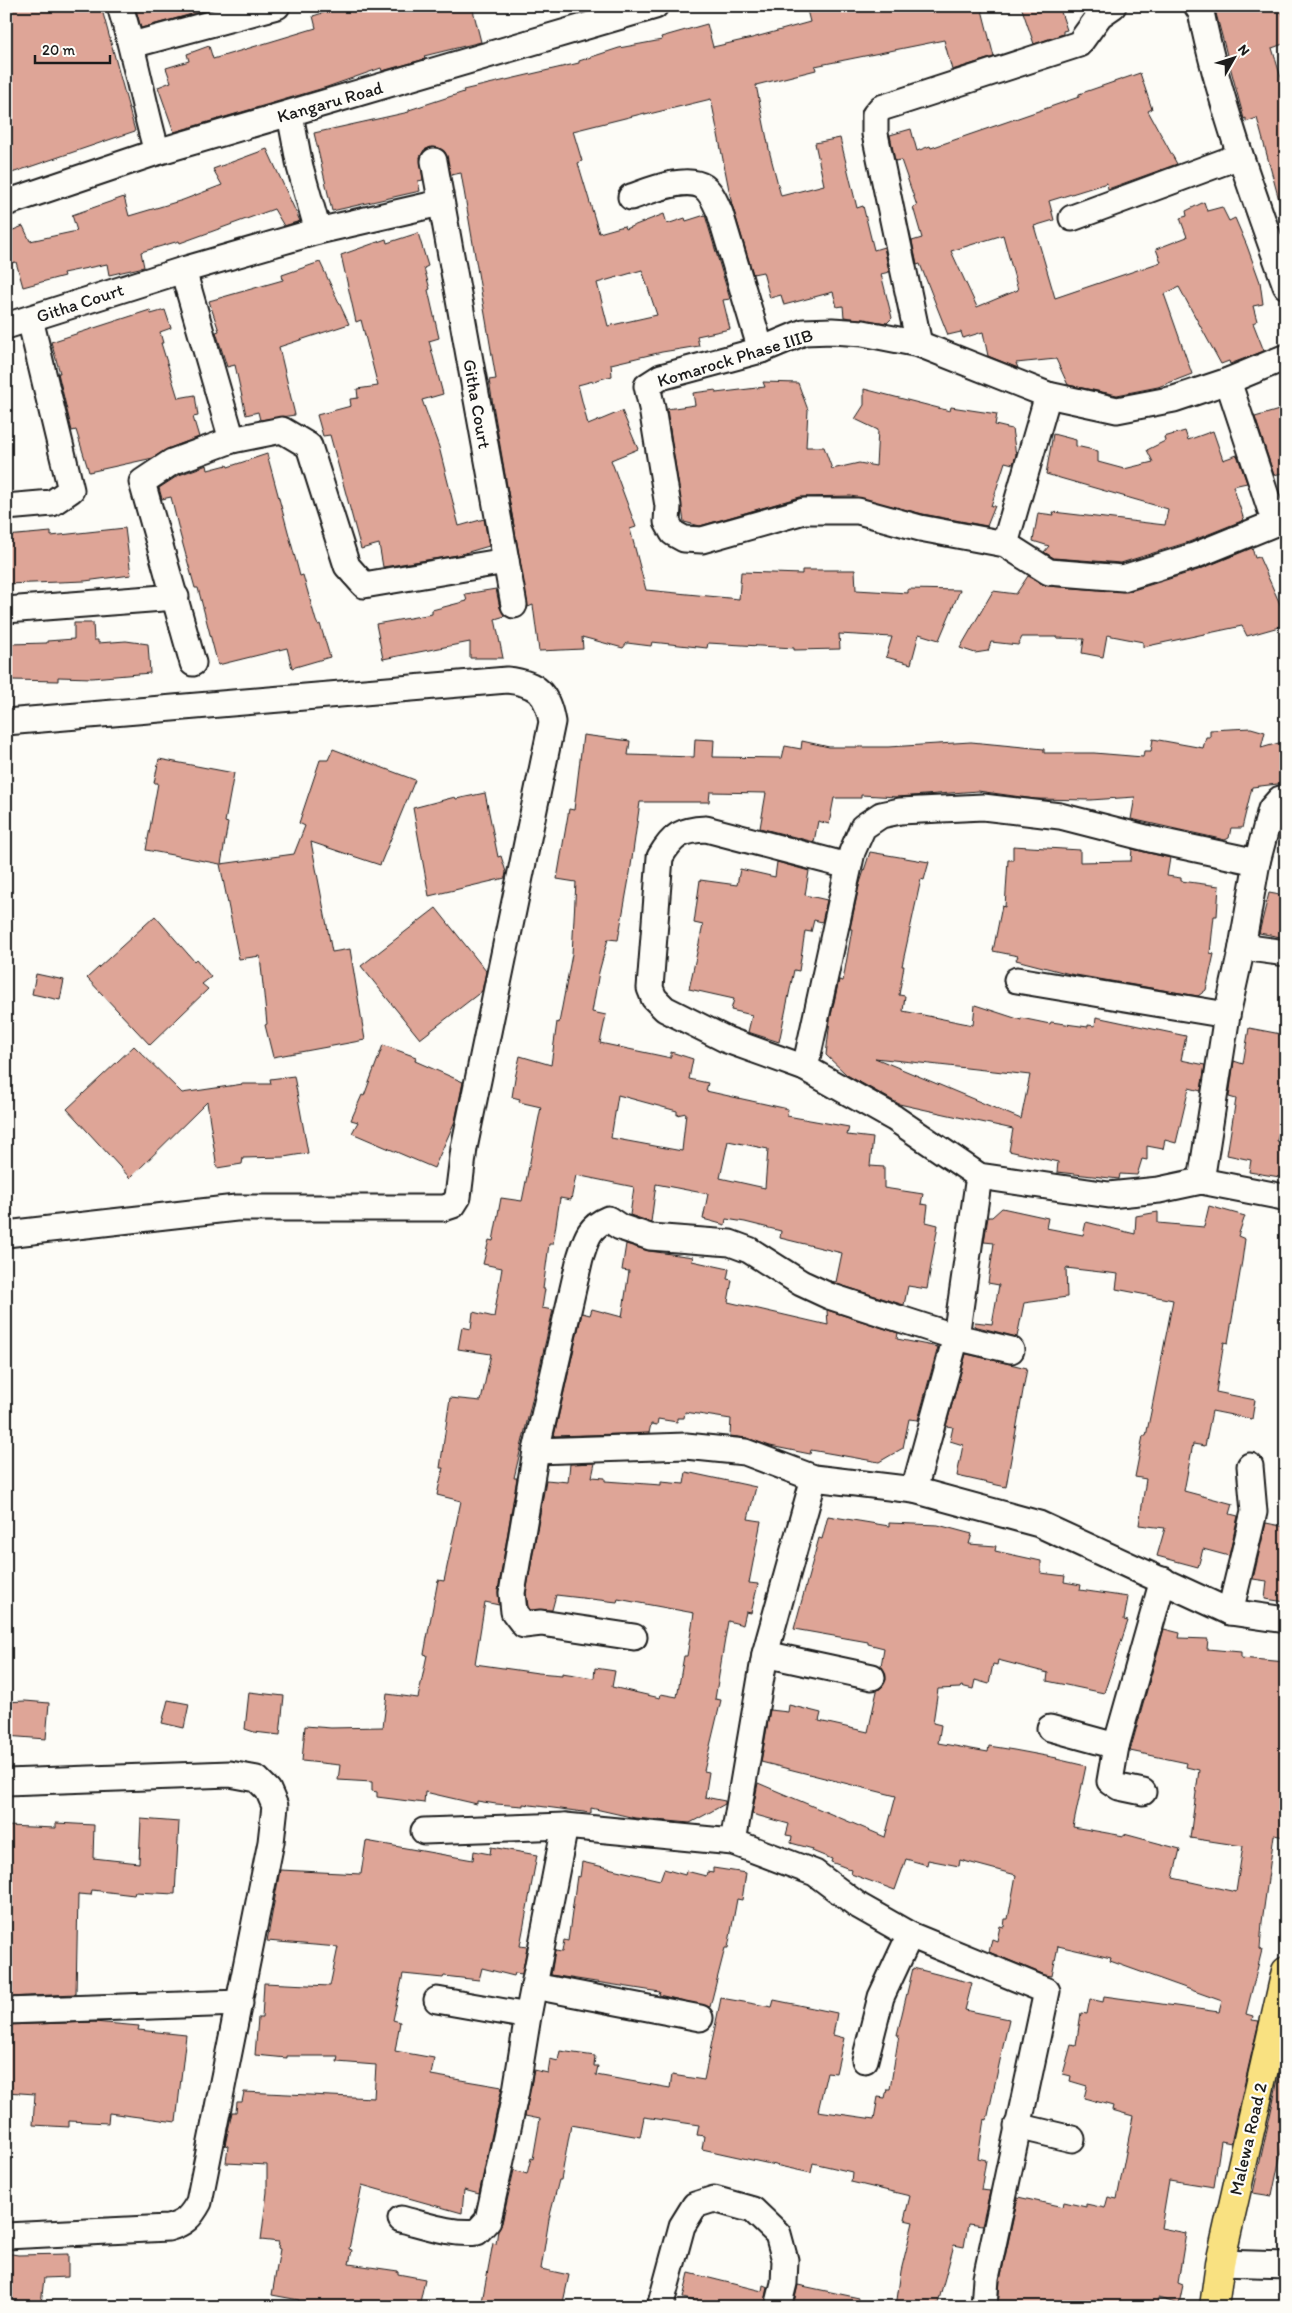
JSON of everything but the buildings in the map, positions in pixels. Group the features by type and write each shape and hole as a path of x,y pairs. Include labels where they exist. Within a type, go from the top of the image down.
{"main road":[{"name":"Malewa Road 2","path":"1214,2307 1220,2263 1286,1971"}],"street":[{"path":"120,6 132,45 148,123 157,152"},
{"path":"132,45 277,6"},
{"name":"Kangaru Road","path":"6,203 157,152 656,6"},
{"path":"920,344 875,134 874,115 881,108 1079,44 1100,15 1113,6"},
{"path":"1198,6 1201,12 1210,56 1240,156 1286,286"},
{"path":"290,114 300,167 318,231"},
{"path":"1072,218 1240,156"},
{"name":"Githa Court","path":"434,161 440,203 514,605"},
{"path":"631,197 666,185 690,183 703,186 712,196 720,213 761,350"},
{"name":"Githa Court","path":"18,323 183,270 318,231 440,203"},
{"path":"183,270 232,440"},
{"path":"6,507 52,503 71,490 18,323"},
{"name":"Komarock Phase IIIB","path":"1283,522 1194,556 1123,578 1049,572 1005,544 920,528 858,512 804,511 702,540 684,539 673,532 668,522 668,506 652,408 646,386 661,377 761,350 804,332 832,331 863,334 920,344 1048,395 1117,410 1174,399 1228,381 1286,357"},
{"path":"1228,381 1272,514 1283,522"},
{"path":"1005,544 1048,395"},
{"path":"193,663 176,597 142,482 172,462 232,440 282,430 309,446 347,566 364,585 506,561"},
{"path":"6,610 176,597"},
{"path":"6,722 507,680 526,682 540,692 548,703 552,722 464,1148 458,1197 453,1206 444,1208 236,1208 6,1234"},
{"path":"1201,1181 1227,1016 1242,947 1257,862 1271,809 1280,799 1286,798"},
{"path":"805,1068 848,866 862,827 881,815 900,811 983,807 1060,816 1150,839 1257,862"},
{"path":"848,866 706,829 686,830 669,842 660,857 650,988 654,998 665,1009 727,1040 805,1068 894,1118 979,1176 1108,1195 1158,1190 1201,1181 1286,1199"},
{"path":"1242,947 1286,953"},
{"path":"1017,980 1227,1016"},
{"path":"914,1490 956,1338 979,1176"},
{"path":"634,1637 541,1623 524,1625 514,1612 512,1593 536,1452 586,1236 599,1222 608,1219 620,1227 650,1237 730,1243 749,1250 802,1283 829,1296 956,1338 1011,1350"},
{"path":"536,1452 686,1446 745,1452 814,1478 914,1490 1039,1524 1230,1612 1286,1620"},
{"path":"1230,1612 1254,1512 1250,1466"},
{"path":"733,1842 765,1654 814,1478"},
{"path":"1143,1792 1119,1787 1110,1781 1116,1746 1164,1580"},
{"path":"765,1654 872,1677"},
{"path":"1050,1728 1116,1746"},
{"path":"6,1782 230,1774 257,1778 268,1790 275,1806 271,1842 240,2003 199,2202 192,2216 180,2225 168,2228 6,2236"},
{"path":"401,2219 446,2230 468,2233 477,2232 484,2226 494,2200 565,1826"},
{"path":"424,1831 565,1826 733,1842 815,1873 859,1906 910,1934 1047,1991 986,2278 984,2307"},
{"path":"865,2060 881,1997 910,1934"},
{"path":"534,1986 700,2018"},
{"path":"437,2000 528,2016"},
{"path":"6,2011 240,2003"},
{"path":"1017,2126 1072,2139"},
{"path":"660,2307 682,2226 695,2205 714,2199 753,2210 778,2234 785,2260 784,2283 778,2307"},
{"path":"1220,2263 1286,2265"}]}
